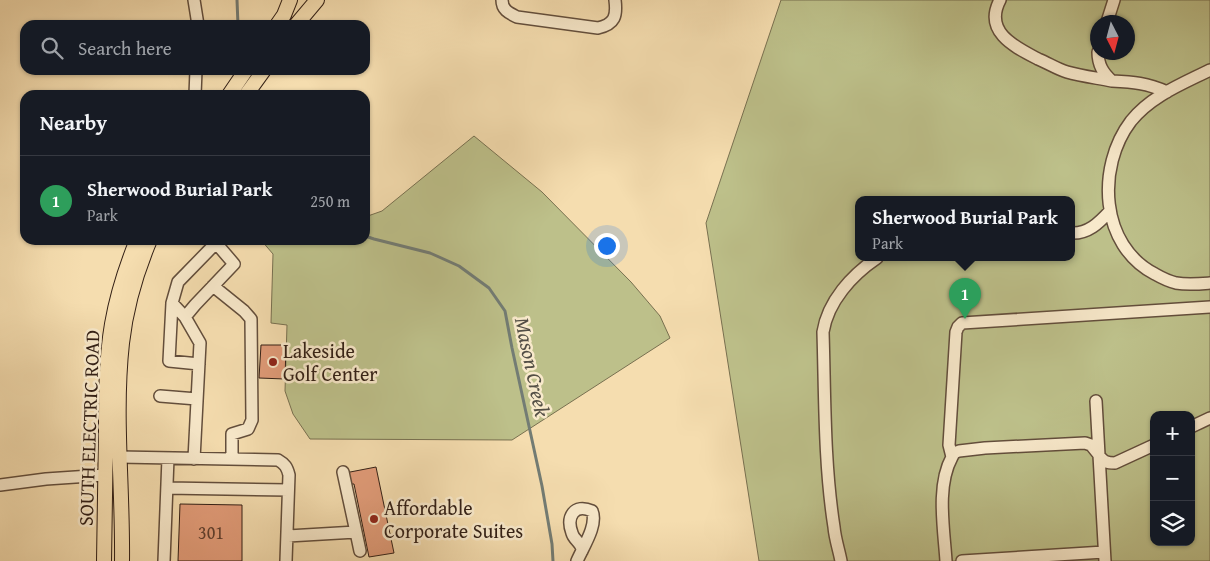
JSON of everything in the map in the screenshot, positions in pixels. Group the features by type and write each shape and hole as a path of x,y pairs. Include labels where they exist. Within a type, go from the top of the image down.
{"main road":[{"path":"280,20 290,0"},
{"path":"298,20 308,0"},
{"path":"300,20 317,0"},
{"path":"232,90 243,75"},
{"path":"250,90 260,75"},
{"name":"SOUTH ELECTRIC ROAD","path":"104,561 108,352 118,295 135,245"},
{"name":"SOUTH ELECTRIC ROAD","path":"122,561 119,420 122,342 134,287 148,245"}],"street":[{"path":"194,0 197,20"},
{"path":"502,0 504,8 517,17 598,28 606,26 614,18 616,13 615,0"},
{"path":"1000,0 996,13 998,28 1008,42 1024,52 1065,71 1112,81 1155,86 1167,92"},
{"path":"1110,15 1114,0"},
{"path":"1099,60 1104,72 1112,81"},
{"path":"1210,70 1167,92 1141,110 1123,134 1110,165 1108,180 1110,211 1116,232 1130,256 1140,265 1175,283 1191,285 1210,284"},
{"path":"195,90 196,75"},
{"path":"1075,233 1090,229 1110,211"},
{"path":"199,364 169,361 172,303 178,282 213,245"},
{"path":"185,317 234,264 218,245"},
{"path":"841,561 830,502 823,332 829,311 841,292 866,265 872,261"},
{"path":"213,286 251,319 252,420 248,429 232,434 232,459"},
{"path":"172,303 185,317 200,343 194,459"},
{"path":"952,457 949,446 956,332 962,323 1210,307"},
{"path":"160,396 197,398"},
{"path":"962,561 1104,557 1096,401"},
{"path":"1195,424 1210,418"},
{"path":"946,561 942,493 943,480 954,453 976,449 1085,443 1091,445 1103,460 1108,463 1115,463 1150,446"},
{"path":"120,458 278,460 287,468 289,475 286,561"},
{"path":"164,561 168,458"},
{"path":"344,472 360,551"},
{"path":"0,485 54,478 105,475"},
{"path":"167,488 288,490"},
{"path":"288,536 356,532"}],"green space":[{"path":"781,0 1210,0 1210,561 759,561 706,223"},
{"path":"474,136 542,192 631,282 660,316 670,338 512,440 310,439 293,414 285,391 287,325 271,323 273,254 265,245 370,245 370,215 382,211"}],"building":[{"name":"Lakeside Golf Center","path":"261,345 286,345 285,379 259,378"},
{"name":"Affordable Corporate Suites","path":"376,467 394,553 369,557 354,484 348,484 345,473"},
{"path":"180,504 242,505 242,561 178,561"}],"waterway":[{"name":"Mason Creek","path":"237,0 238,20"},
{"name":"Mason Creek","path":"370,238 430,253 459,266 489,288 505,311 542,486 553,561"}],"place":[{"name":"Sherwood Burial Park","path":"965,319"},
{"name":"Lakeside Golf Center","path":"273,362"},
{"name":"Affordable Corporate Suites","path":"374,519"}]}
